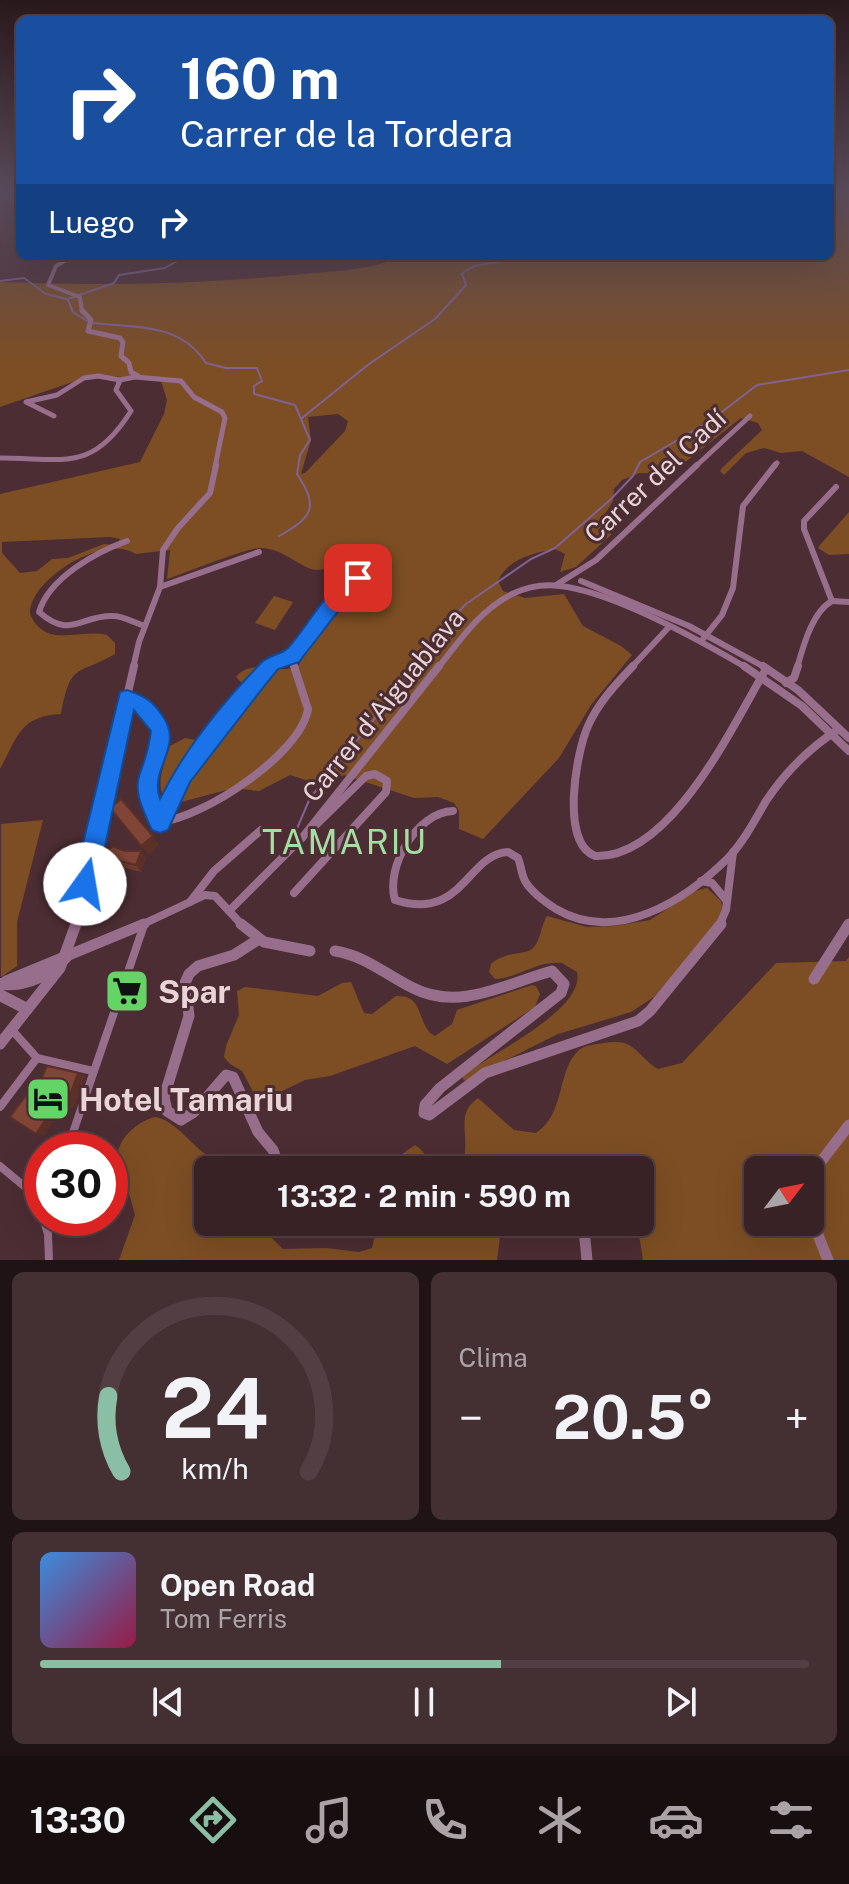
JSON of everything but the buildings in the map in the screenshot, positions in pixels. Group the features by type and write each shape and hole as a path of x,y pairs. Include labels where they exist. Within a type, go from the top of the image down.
{"street":[{"path":"61,260 53,267 48,285 80,297 82,312 91,320 88,331 120,338 123,342 121,356 129,363 131,372 140,377"},
{"path":"0,1044 66,957 145,626 160,587 163,550 178,528 210,493 225,418 222,412 194,397 181,381 140,377 120,380 98,376 84,378 57,395 26,402 54,416"},
{"path":"0,458 40,456 71,460 101,451 131,411 116,390 120,380"},
{"name":"Carrer del Cadí","path":"568,583 750,416"},
{"path":"703,639 722,615 733,588 743,506 777,463"},
{"path":"832,601 804,529 804,521 836,487"},
{"path":"127,541 91,555 65,574 59,585 41,601 39,612 46,620 66,628 116,616 145,626"},
{"path":"160,587 259,552"},
{"name":"Carrer del Cadí","path":"568,583 580,587 588,566"},
{"path":"160,822 183,775 258,680 272,664 292,656 346,587 365,576"},
{"path":"568,583 581,581 764,672 784,685 836,731 849,738"},
{"path":"568,583 703,639"},
{"name":"Carrer d'Aiguablava","path":"229,911 302,838 482,614 508,596 568,583"},
{"path":"784,685 794,678 804,643 825,605 832,601 849,602"},
{"path":"669,627 605,698 586,731 577,764 575,827 579,845 589,854 605,856 625,851 644,840 668,819 685,800 764,672"},
{"path":"160,822 177,823 210,806 241,784 301,727 309,709 292,656"},
{"path":"127,698 145,706 161,730 159,747 146,783 148,798 160,822"},
{"path":"836,731 849,751"},
{"path":"453,811 439,812 416,830 401,858 392,886 391,894 395,900 409,904 450,896 463,888 475,870 491,857 508,852 520,862 523,880 543,899 582,920 596,923 619,921 662,909 701,881 733,852 794,761 836,731"},
{"path":"294,893 386,792 387,781 375,774 366,776 302,838"},
{"path":"189,903 199,886 261,830"},
{"path":"335,951 370,961 426,993 448,997 487,992 552,971 564,984 561,993 440,1088 423,1109 426,1116 485,1073 638,1021 721,924 733,852"},
{"path":"701,881 712,883 727,901"},
{"path":"0,984 16,985 34,980 66,957 210,895 256,941 284,949 310,951"},
{"path":"73,1132 144,924"},
{"path":"814,979 849,924"},
{"path":"256,941 217,963 198,966 189,974 185,983 189,1016 164,1097 167,1111 181,1120 194,1112 226,1075 233,1077 258,1132 275,1156"},
{"path":"0,995 27,1009"},
{"path":"11,1029 37,1058 93,1071"},
{"path":"0,1107 37,1058"},
{"path":"824,1158 849,1125"},
{"path":"0,1166 24,1186"},
{"path":"48,1236 49,1260"},
{"path":"585,1236 587,1260"},
{"path":"818,1236 828,1260"}],"shaded area":[{"path":"834,251 849,251 849,477 802,451 781,453 764,448 746,453 724,475 720,471 722,468 762,430 758,423 741,418 670,474 640,473 622,480 614,489 613,501 605,514 611,535 576,567 560,572 565,554 555,549 530,555 508,567 498,581 503,591 525,598 564,594 583,626 632,655 591,705 559,758 483,839 459,829 459,811 454,803 438,797 414,798 344,775 321,785 290,775 259,791 234,788 170,805 165,799 161,777 170,746 185,738 207,742 227,729 250,697 249,691 236,677 242,671 257,667 290,669 298,666 315,637 371,579 370,565 357,560 317,570 305,567 277,551 261,548 167,579 170,550 136,554 122,549 105,550 70,563 42,587 33,601 30,614 37,625 54,635 107,635 115,643 115,654 72,678 61,714 28,724 16,738 0,769 0,494 140,462 164,414 167,400 161,381 111,376 84,378 0,407 0,282 184,282 349,270 390,261 834,260","holes":["338,414 348,421 345,431 301,474 311,440 308,417","120,539 116,545 104,544 68,558 52,559 37,571 20,573 2,553 2,542"]},
{"path":"849,512 849,554 829,555 818,548 820,545"},
{"path":"274,596 293,602 275,630 255,623"},
{"path":"43,820 17,922 17,966 1,977 1,824"},
{"path":"707,888 721,901 723,910 712,931 654,997 631,1012 558,1034 464,1081 462,1076 551,1016 576,987 577,972 562,963 544,964 504,978 495,979 489,972 491,964 497,960 531,950 547,916 587,927 650,920 695,891"},
{"path":"849,957 849,1260 643,1260 639,1236 654,1236 654,1156 464,1156 465,1119 471,1104 478,1098 514,1130 536,1133 552,1115 567,1069 579,1050 595,1044 620,1042 633,1048 658,1069 682,1063 776,963 846,961"},
{"path":"351,982 364,1013 372,1014 396,996 406,997 417,1005 425,1026 435,1036 452,1024 457,1010 532,985 540,994 535,1007 447,1064 415,1046 330,1076 305,1080 266,1099 257,1099 242,1071 224,1057 239,1015 237,991 245,987 318,996 342,983"},
{"path":"155,1117 163,1119 211,1156 194,1156 194,1236 270,1236 283,1249 326,1248 359,1252 372,1248 375,1236 500,1236 497,1260 119,1260 135,1215 128,1189 128,1134 142,1122"},
{"path":"415,1145 426,1156 399,1156"}],"waterway":[{"path":"68,299 114,283 119,275 165,268 179,260"},
{"path":"302,418 369,364 435,319 466,285 462,274 468,269 508,260"},
{"path":"0,281 24,278 46,294 67,299"},
{"path":"68,300 73,312 87,321"},
{"path":"94,323 157,330 184,341 206,363 226,368 257,368 262,381 254,386 254,394 295,405 310,440 300,455 297,474 310,503 305,517 279,536"},
{"path":"290,845 310,798 393,696 434,637 466,604 531,559 555,548 611,499 633,476 640,462 710,421 757,385 849,370"}],"place":[{"name":"Spar","path":"127,991"},
{"name":"Hotel Tamariu","path":"48,1099"}],"district":[{"name":"TAMARIU","path":"345,842"}],"route":[{"path":"85,884 127,698 145,706 156,718 161,730 159,747 146,783 148,798 160,822 183,775 258,680 272,664 292,656 346,587 358,578"}]}
